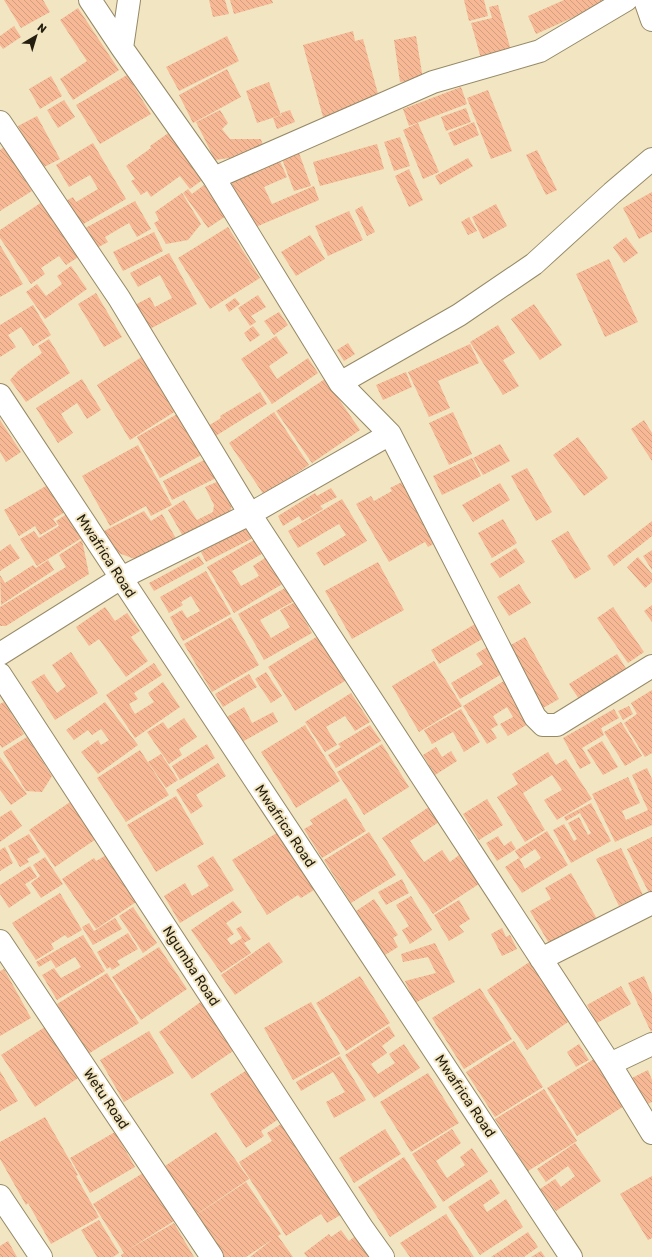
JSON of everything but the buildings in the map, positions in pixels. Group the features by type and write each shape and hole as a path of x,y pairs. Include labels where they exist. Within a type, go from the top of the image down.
{"street":[{"path":"90,0 214,178 340,383 390,434 535,717 543,724 557,725 652,666"},
{"path":"122,48 129,0"},
{"path":"214,178 433,82 540,51 626,0"},
{"path":"645,0 652,20"},
{"path":"0,122 119,298 250,514 610,1064 652,1133"},
{"path":"340,383 459,316 534,264 652,159"},
{"name":"Mwafrica Road","path":"0,395 571,1257"},
{"path":"0,654 121,578 250,514 390,434"},
{"name":"Ngumba Road","path":"0,674 383,1257"},
{"path":"541,959 652,903"},
{"name":"Wetu Road","path":"0,942 212,1257"},
{"path":"610,1064 652,1044"},
{"path":"0,1196 41,1257"}]}
